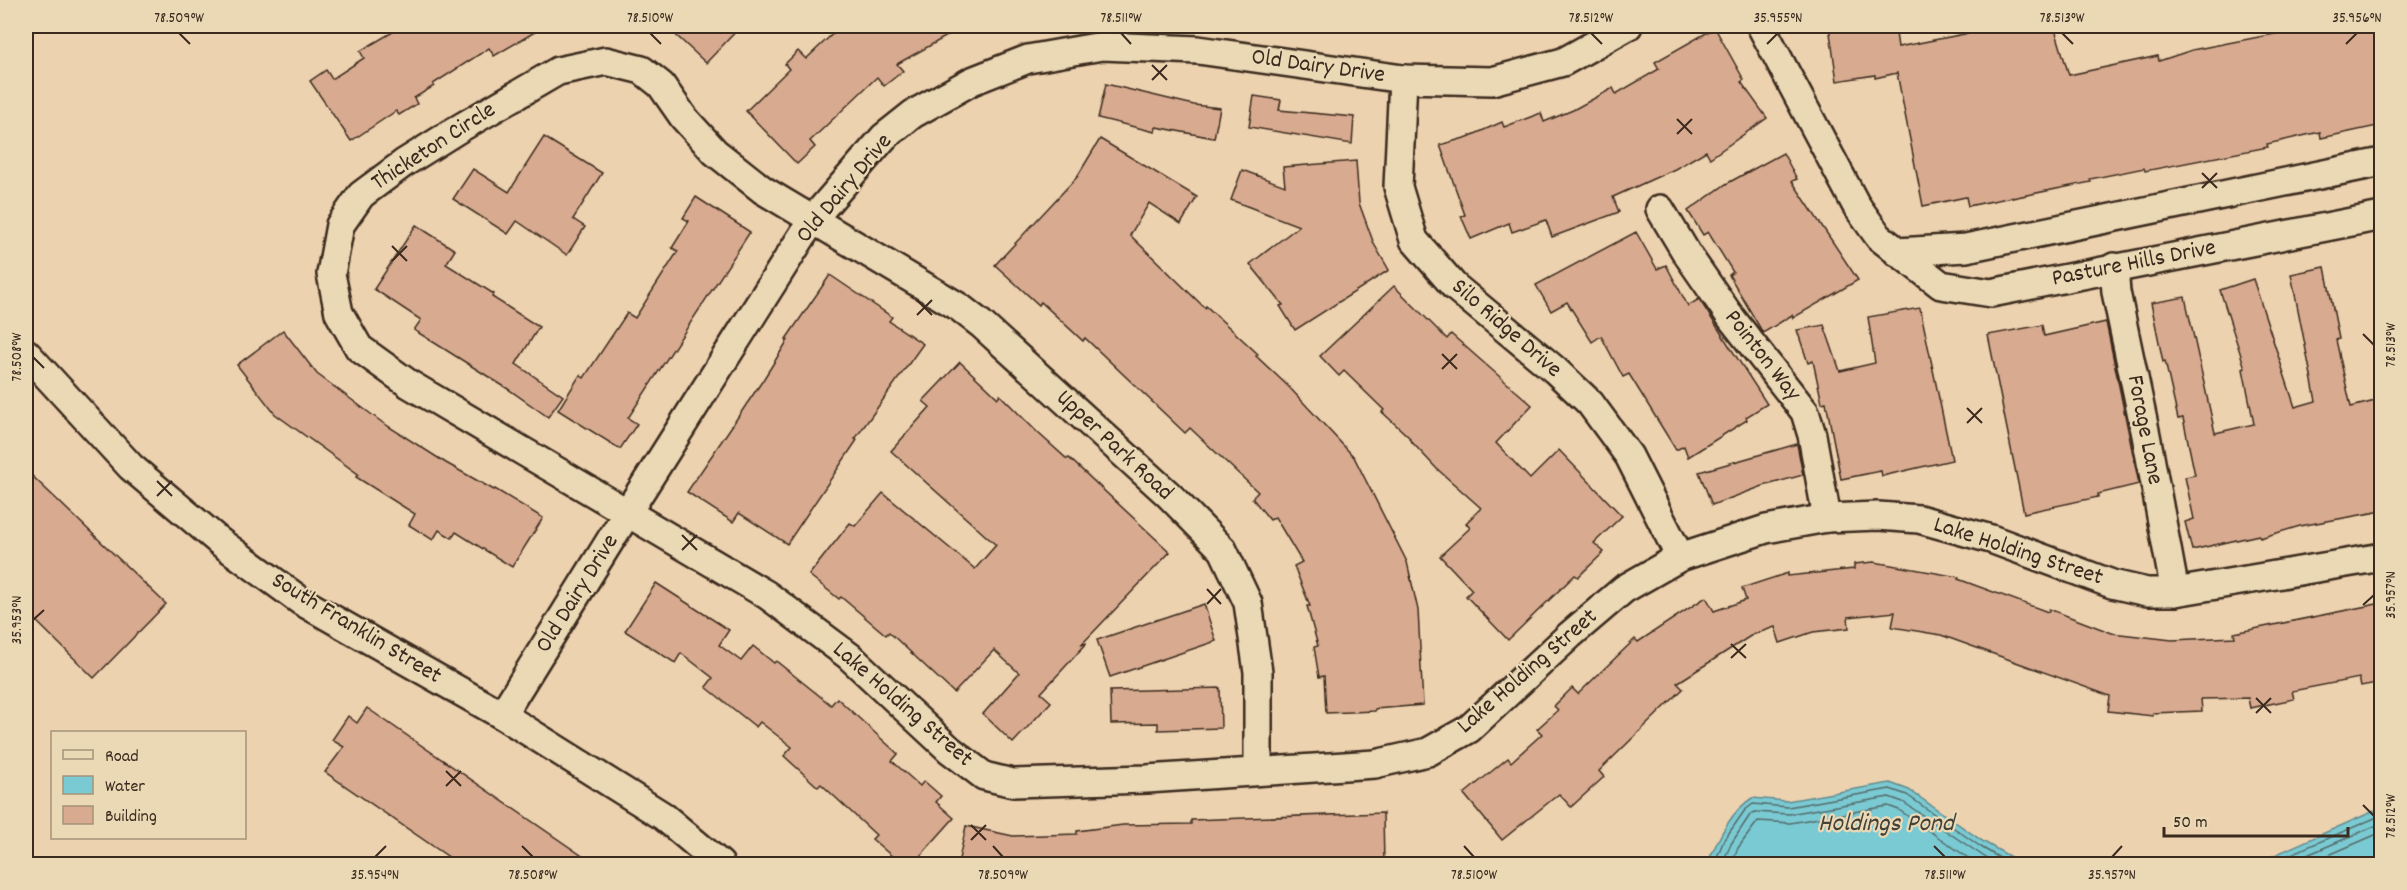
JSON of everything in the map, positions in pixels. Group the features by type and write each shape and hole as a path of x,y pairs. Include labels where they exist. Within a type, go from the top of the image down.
{"street":[{"name":"Old Dairy Drive","path":"502,715 813,219 884,137 913,114 972,81 1028,59 1102,46 1198,50 1403,79 1492,81 1563,62 1628,26"},
{"name":"Pasture Hills Drive","path":"1761,26 1856,205 1879,237 1941,285 1991,293 2382,216"},
{"name":"Thicketon Circle","path":"628,511 409,384 359,348 339,314 331,273 340,225 361,195 404,163 441,140 558,70 606,61 642,70 661,85 684,118 716,152 763,190 813,219"},
{"name":"Silo Ridge Drive","path":"1403,79 1398,187 1414,240 1454,286 1555,370 1590,403 1629,456 1680,557"},
{"name":"Pasture Hills Drive","path":"1897,252 1966,248 2382,162"},
{"name":"Pointon Way","path":"1660,209 1687,255 1732,319 1805,412 1812,435 1827,518"},
{"name":"Upper Park Road","path":"813,219 959,307 981,324 1169,495 1223,549 1248,603 1258,672 1258,770"},
{"name":"Forage Lane","path":"2114,267 2116,292 2146,435 2175,592"},
{"name":"South Franklin Street","path":"26,353 131,467 220,542 301,601 502,715 663,816 720,864"},
{"name":"Lake Holding Street","path":"628,511 773,599 849,656 950,750 984,776 1013,783 1050,784 1375,764 1428,752 1468,729 1570,635 1624,589 1680,557 1766,529 1827,518 1878,516 1919,519 1991,539 2112,584 2147,592 2175,592 2382,557"}],"water":[{"name":"Holdings Pond","path":"1890,783 1909,790 1984,842 2023,864 1707,864 1731,819 1752,798 1787,801"},
{"path":"2381,808 2381,864 2248,864 2261,861"}],"building":[{"path":"403,26 545,26 494,56 489,48 414,98 417,104 399,115 396,111 351,141 310,81 326,70 332,79 364,58 360,51"},
{"path":"666,26 741,26 706,63"},
{"path":"841,26 965,26 897,64 903,71 884,86 877,77 810,141 815,147 797,164 746,111 789,69 785,64 798,51 806,59"},
{"path":"1829,26 1895,26 1898,47 2005,26 2054,26 2069,75 2158,56 2159,61 2192,50 2316,26 2378,26 2382,40 2382,125 2321,138 2320,132 2267,144 2268,147 2145,171 2144,168 2090,179 2091,182 1968,206 1966,197 1923,206 1897,73 1875,78 1875,75 1837,81"},
{"path":"1715,28 1744,80 1741,82 1767,118 1710,158 1706,151 1675,169 1613,197 1619,212 1552,237 1546,220 1512,232 1509,223 1471,239 1461,216 1465,215 1440,145 1468,137 1502,122 1504,127 1541,113 1544,122 1573,110 1613,88 1616,94 1659,69 1655,62"},
{"path":"1106,84 1194,105 1220,108 1214,138 1156,127 1155,132 1098,118"},
{"path":"1254,96 1281,100 1279,110 1354,117 1352,144 1249,127"},
{"path":"544,137 602,173 573,219 585,227 567,255 517,221 508,234 453,199 473,169 509,192"},
{"path":"1100,139 1197,197 1181,224 1149,203 1130,235 1205,308 1206,306 1258,354 1256,356 1289,387 1354,457 1407,562 1418,610 1423,705 1375,709 1375,711 1326,713 1324,676 1319,677 1314,647 1318,646 1307,606 1310,606 1294,566 1302,562 1275,517 1270,520 1252,498 1258,492 1190,428 1185,433 1085,338 1083,341 1041,302 1039,305 995,265 1077,177"},
{"path":"1783,153 1797,179 1792,181 1858,280 1763,333 1729,275 1733,272 1708,232 1703,235 1688,211 1726,184"},
{"path":"1356,161 1359,203 1374,244 1389,270 1295,330 1280,306 1283,305 1250,264 1299,226 1231,200 1242,170 1285,186 1283,167"},
{"path":"696,197 750,232 628,418 637,424 620,449 558,410 580,375 584,378 627,313 635,318 678,251 672,248 689,221 683,218"},
{"path":"416,225 455,250 446,264 494,294 492,297 539,327 516,364 563,396 548,417 414,330 421,320 374,289"},
{"path":"1636,232 1657,269 1666,265 1688,306 1699,299 1767,404 1746,417 1747,420 1688,457 1684,446 1676,450 1629,374 1623,377 1601,336 1592,342 1567,302 1551,311 1536,285"},
{"path":"2325,267 2339,339 2336,340 2351,407 2375,401 2382,427 2382,511 2300,526 2260,538 2259,535 2192,550 2185,522 2194,519 2185,477 2195,475 2183,418 2178,419 2165,361 2163,362 2151,303 2185,297 2215,433 2254,424 2243,369 2245,368 2220,290 2253,279 2295,407 2316,401 2291,274"},
{"path":"830,275 892,317 889,321 923,344 855,439 857,440 787,544 739,513 733,522 687,492 763,380 788,340 786,339"},
{"path":"1394,286 1447,339 1451,334 1532,405 1496,443 1530,479 1559,450 1622,516 1594,543 1604,552 1578,577 1575,575 1508,640 1466,596 1472,590 1440,556 1470,528 1466,523 1481,508 1436,468 1410,438 1382,412 1384,410 1344,371 1339,376 1320,356"},
{"path":"1920,308 1952,460 1882,476 1881,471 1841,479 1826,402 1822,403 1813,361 1808,363 1797,330 1824,325 1840,371 1875,363 1868,317"},
{"path":"2106,322 2139,484 2098,494 2098,497 2024,513 1988,335 2042,325 2044,336"},
{"path":"283,330 317,374 383,423 446,463 543,518 512,567 456,532 452,538 439,530 433,540 409,525 415,514 356,477 358,474 275,414 237,365"},
{"path":"960,362 998,398 1000,395 1038,433 1067,459 1069,458 1170,552 1081,645 1087,643 1041,693 1051,702 1013,743 983,714 1019,673 994,650 954,693 889,632 886,635 841,597 839,599 809,575 850,523 855,526 883,493 975,569 996,545 891,451 930,407 923,401"},
{"path":"1797,444 1803,475 1763,486 1712,505 1699,472"},
{"path":"26,470 166,604 94,678 26,611"},
{"path":"1874,562 1959,577 1958,579 2048,612 2049,609 2112,633 2172,640 2235,637 2234,633 2382,603 2382,682 2361,686 2359,678 2292,691 2294,699 2250,708 2248,698 2201,699 2202,711 2153,713 2153,716 2108,711 2110,696 1941,635 1892,627 1895,612 1848,617 1849,628 1813,632 1780,643 1775,627 1752,635 1677,683 1683,689 1599,771 1604,777 1571,807 1559,794 1502,840 1464,794 1508,758 1511,762 1542,734 1537,729 1558,710 1554,706 1572,688 1578,694 1635,639 1638,642 1706,597 1714,611 1746,600 1742,588 1788,573 1788,576 1854,569 1854,564"},
{"path":"656,583 729,630 719,645 741,661 753,646 774,663 776,661 831,705 837,698 898,754 892,761 920,786 924,781 941,796 936,802 954,818 913,864 901,864 872,839 876,835 821,784 818,787 784,756 792,747 760,722 756,727 706,687 713,678 681,653 675,663 625,631"},
{"path":"1204,604 1216,641 1110,677 1097,640"},
{"path":"1220,688 1221,728 1158,730 1158,723 1111,724 1110,691"},
{"path":"367,708 594,864 459,864 325,772 344,747 332,740 348,716 357,723"},
{"path":"1383,813 1384,864 958,864 966,826 1013,836 1077,834 1077,831 1123,825 1191,824 1191,820"}],"waterway":[{"path":"26,860 31,864"}]}
